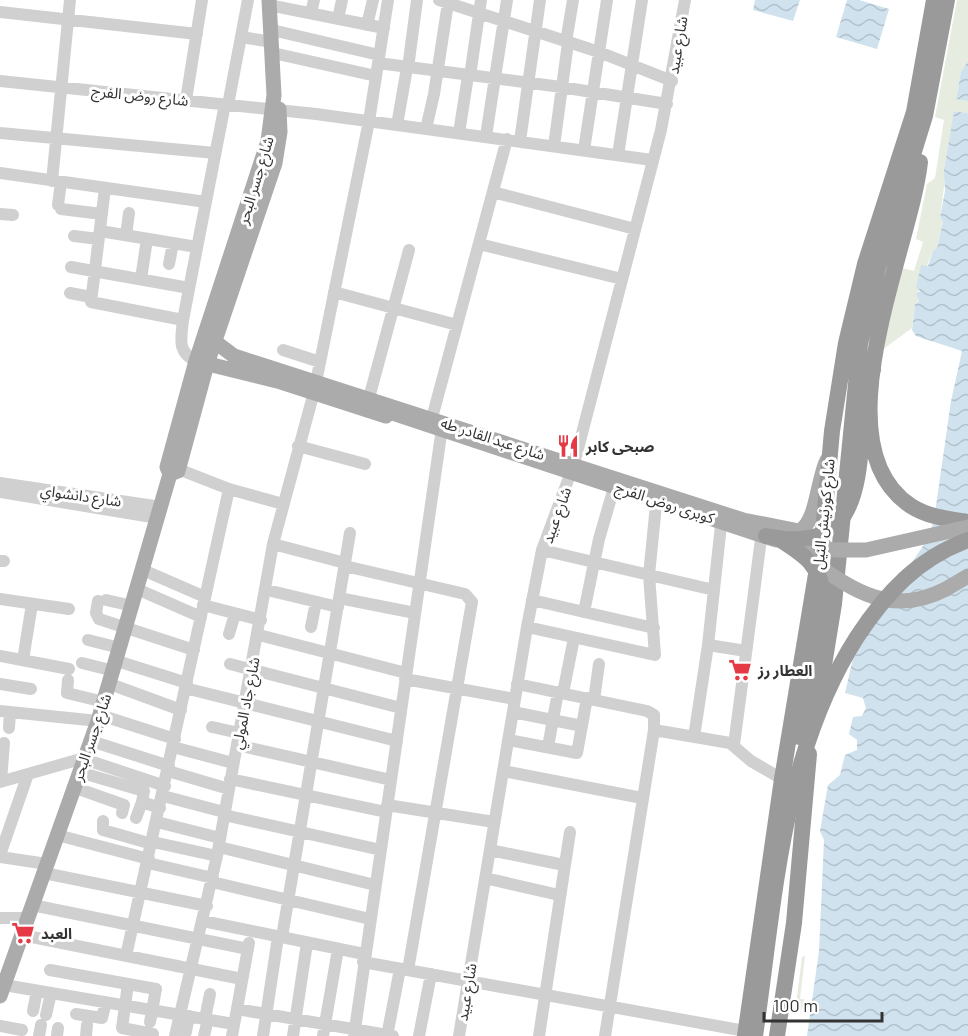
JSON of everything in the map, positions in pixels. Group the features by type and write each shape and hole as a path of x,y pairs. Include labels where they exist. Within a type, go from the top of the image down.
{"highway":[{"name":"شارع كورنيش النيل","path":"748,1034 782,779 816,581 836,400 854,303 914,112 934,0"},
{"name":"شارع كورنيش النيل","path":"777,1036 791,944 808,758 834,604 860,344 878,268 920,136 938,56 947,0"},
{"path":"769,538 786,540 813,537 830,528 845,514 856,491 866,394 873,369 884,305 918,178 920,136"},
{"path":"873,369 872,430 882,473 895,492 911,506 938,518 968,522"},
{"path":"769,538 814,566 820,577 824,598 786,815 788,846 797,880"},
{"path":"748,1034 782,847 801,761 818,709 840,666 885,597 918,566 968,540"},
{"path":"765,1036 799,803 827,715 860,653 904,592 942,564 968,552"}],"main road":[{"path":"269,3 276,105"},
{"name":"شارع جسر البحر","path":"212,357 276,105"},
{"name":"شارع جسر البحر","path":"2,991 5,968 21,935 101,713 160,512 174,472 167,467 212,357 275,163 280,132 276,105"},
{"name":"شارع عبد القادر طه","path":"212,357 371,403 432,418 572,471"},
{"name":"شارع عبد القادر طه","path":"315,387 348,403 441,435 793,532 804,529 810,520 818,484 830,455"},
{"name":"كوبرى روض الفرج","path":"348,403 371,403 769,538 849,551 898,544 968,527"},
{"name":"شارع عبد القادر طه","path":"613,484 656,505 769,538 799,560 816,581"},
{"name":"كوبرى روض الفرج","path":"613,484 748,527 796,551 854,589 879,600 893,602 921,600 968,576"}],"street":[{"path":"70,0 56,139 59,207 98,226 126,236 197,247"},
{"path":"186,100 202,0"},
{"path":"212,357 185,355 181,348 183,320 215,153 248,0"},
{"path":"311,13 314,0"},
{"path":"338,19 342,0"},
{"path":"367,25 373,0"},
{"name":"شارع جاد المولي","path":"181,1034 190,968 207,906 233,763 253,670 273,544 315,387 369,121 388,0"},
{"path":"397,125 417,0"},
{"path":"486,136 507,0"},
{"path":"432,418 493,192 513,140 527,82 540,0"},
{"path":"554,146 573,0"},
{"path":"584,150 608,0"},
{"path":"618,155 642,0"},
{"name":"شارع عبيد","path":"459,1036 532,600 543,550 556,509 572,471 667,104 684,0"},
{"path":"426,129 447,2 480,6 504,20 599,52 672,81"},
{"path":"269,3 384,28"},
{"path":"459,133 480,6"},
{"path":"0,12 197,34"},
{"path":"241,37 378,65 527,82 667,104"},
{"path":"272,42 378,65"},
{"name":"شارع روض الفرج","path":"0,81 226,105 276,105 369,121 652,160"},
{"path":"0,133 215,153"},
{"path":"0,173 206,202"},
{"path":"91,299 98,226 105,188"},
{"path":"493,192 635,229"},
{"path":"126,236 129,213"},
{"path":"0,214 13,215"},
{"path":"75,236 98,226"},
{"path":"141,279 147,239"},
{"path":"169,264 173,243"},
{"path":"479,244 622,279"},
{"path":"371,403 410,250"},
{"path":"71,267 189,288"},
{"path":"334,292 457,325"},
{"path":"70,293 183,320"},
{"path":"283,350 320,362"},
{"path":"355,1033 441,435"},
{"path":"298,446 365,465"},
{"path":"174,472 283,504"},
{"name":"شارع دانشواي","path":"0,483 160,512"},
{"path":"584,612 613,484"},
{"path":"126,956 230,489"},
{"name":"شارع دانشواي","path":"0,492 160,512"},
{"path":"527,627 653,657 657,653 649,575 656,505"},
{"path":"694,737 708,645 722,525"},
{"path":"263,1036 350,533"},
{"path":"734,745 746,651 769,538"},
{"path":"237,1009 295,1019 324,1030 389,1036 435,813 472,602 468,595 345,565 273,544"},
{"path":"543,550 714,590"},
{"path":"143,570 203,606"},
{"path":"137,589 261,620"},
{"path":"267,590 316,602 416,613"},
{"path":"0,599 69,609"},
{"path":"133,606 102,600 98,618 194,650"},
{"path":"532,600 654,628"},
{"path":"311,627 316,602"},
{"path":"23,660 32,604"},
{"path":"229,634 235,614"},
{"path":"259,635 406,676 515,699"},
{"path":"94,637 115,666 181,710"},
{"path":"548,747 574,638"},
{"path":"708,645 746,651"},
{"path":"0,656 23,660 68,675 67,693 101,713 174,743 233,763"},
{"path":"82,663 115,666 245,704 397,741"},
{"path":"230,664 401,708"},
{"path":"508,740 576,753 599,664"},
{"path":"0,684 31,688"},
{"path":"517,684 651,712 654,719 605,1036"},
{"path":"9,728 5,712 101,713"},
{"path":"513,712 582,726"},
{"path":"213,727 238,739 311,762 391,780"},
{"path":"654,730 734,745 751,761 782,779"},
{"path":"91,741 168,769 230,784 387,809 435,813 494,822"},
{"path":"4,743 0,782 82,763 162,797 381,850"},
{"path":"82,763 144,791 136,818"},
{"path":"503,771 642,798"},
{"path":"28,774 0,856 140,892 207,906"},
{"path":"74,787 124,805 122,813"},
{"path":"142,802 162,797"},
{"path":"103,821 103,830 153,843 219,847"},
{"path":"157,822 219,847 375,885"},
{"path":"539,1036 570,832"},
{"path":"57,835 212,880 370,919"},
{"path":"490,850 564,865"},
{"path":"485,878 559,895"},
{"path":"0,918 30,911 134,925 248,949"},
{"path":"203,921 338,949 404,969 748,1034"},
{"path":"116,1034 152,1022 184,1015 207,1019 233,1030 251,931"},
{"path":"21,935 242,979"},
{"path":"293,1036 307,943"},
{"path":"324,1030 338,949"},
{"path":"42,1026 55,994 56,971 155,989 157,993 152,1022"},
{"path":"419,1036 431,974"},
{"path":"74,997 78,975"},
{"path":"76,1014 102,1018 104,980"},
{"path":"116,1034 125,1005 128,984"},
{"path":"2,991 37,991 125,1005 152,1022"},
{"path":"33,1011 37,991"},
{"path":"204,1036 210,994"},
{"path":"0,1026 22,1030"}],"shaded area":[{"path":"957,0 968,0 968,61 961,72 956,98 968,101 968,113 954,111 940,217 943,220 937,248 933,251 918,288 919,300 915,304 912,328 882,350 902,268 914,271 923,242 916,239 927,184 935,178 944,120 935,117"},
{"path":"805,956 800,999 804,999 804,1008 795,1013 802,957"}],"water":[{"path":"755,0 800,0 793,21 753,10"},
{"path":"847,0 859,0 889,9 877,49 836,37"},
{"path":"968,61 968,101 956,99 961,72"},
{"path":"954,111 968,113 968,1036 807,1036 819,951 824,840 820,831 828,785 840,775 845,755 857,750 857,740 849,734 853,717 862,716 866,708 863,698 845,693 855,650 928,538 934,520 951,401 962,351 916,336 912,330 915,304 919,301 916,294 920,291 916,287 921,265 928,266 933,251 937,248 943,221 940,217 945,191 944,171"}],"place":[{"name":"صبحى كابر","path":"568,446"},
{"name":"العطار رز","path":"740,670"},
{"name":"العبد","path":"23,933"}]}
